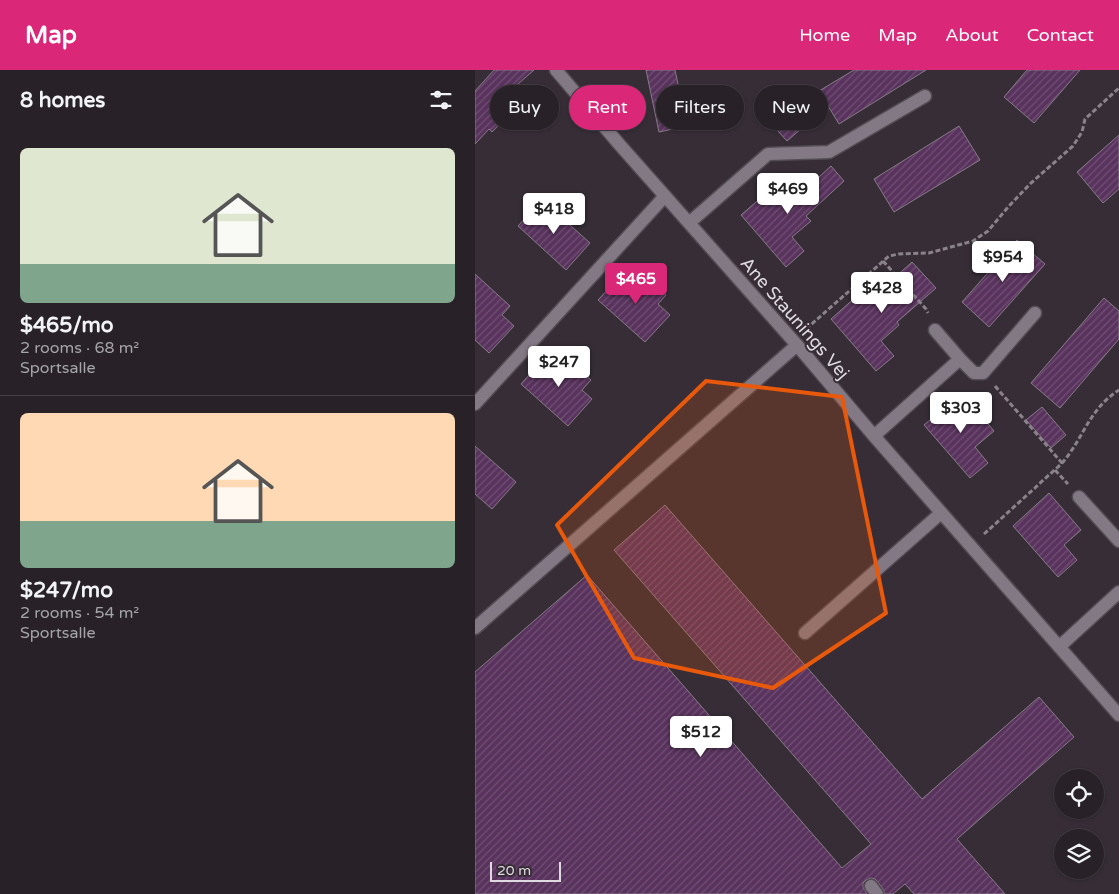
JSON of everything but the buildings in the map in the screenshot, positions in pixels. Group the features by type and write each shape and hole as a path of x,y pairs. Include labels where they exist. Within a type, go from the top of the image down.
{"street":[{"name":"Ane Staunings Vej","path":"556,70 1119,715"},
{"path":"689,223 769,154 829,152 925,96"},
{"path":"475,404 665,196"},
{"path":"935,330 974,373 983,373 1035,314"},
{"path":"475,628 795,343"},
{"path":"874,436 960,359"},
{"path":"1079,497 1119,541"},
{"path":"805,633 941,513"},
{"path":"1059,647 1119,592"}],"path":[{"path":"795,343 889,256 929,253 973,241 988,231 1031,183 1073,146 1082,132 1085,119 1119,88"},
{"path":"883,261 926,309 935,330"},
{"path":"983,373 1062,463"},
{"path":"971,546 1062,463 1074,448 1095,411 1119,390"}],"highlighted area":[{"path":"706,381 842,397 886,613 773,688 634,658 557,525"}]}
